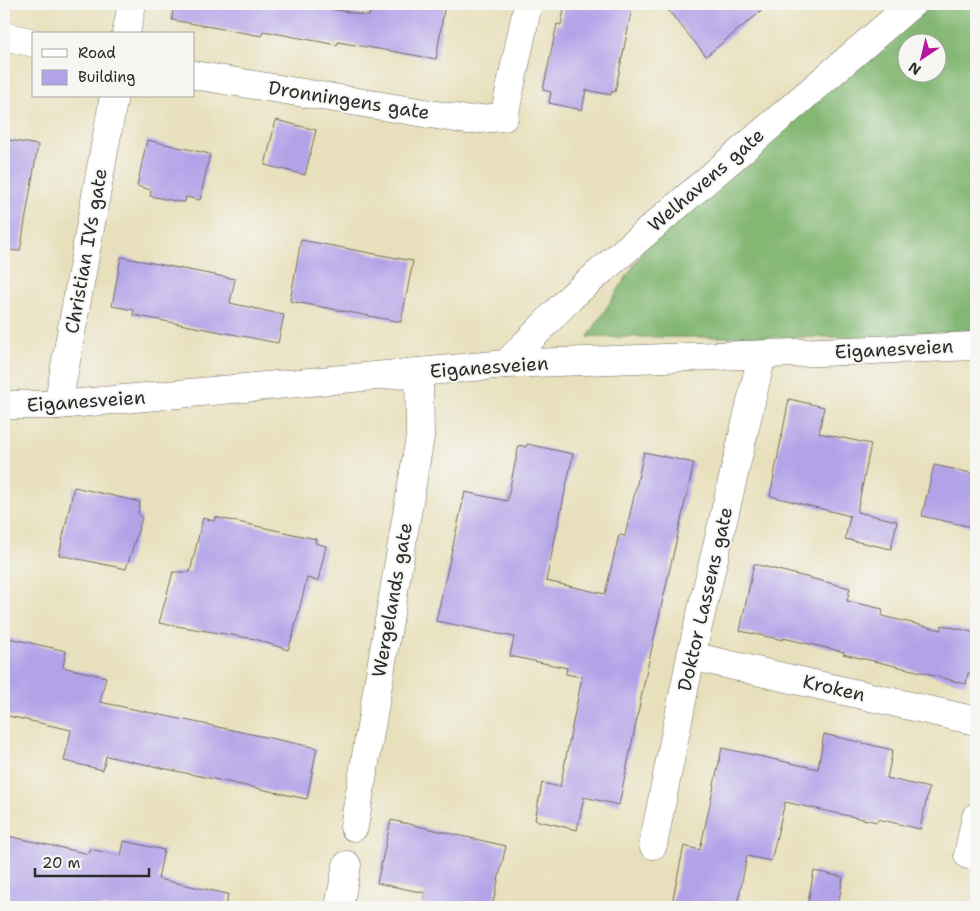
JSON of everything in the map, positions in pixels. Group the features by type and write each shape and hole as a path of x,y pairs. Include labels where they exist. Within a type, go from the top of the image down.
{"street":[{"path":"126,32 132,4"},
{"name":"Dronningens gate","path":"195,75 467,120 504,117 528,4"},
{"name":"Welhavens gate","path":"506,364 572,296 912,4"},
{"path":"4,36 32,43"},
{"name":"Christian IVs gate","path":"58,405 114,98"},
{"name":"Eiganesveien","path":"4,405 58,405 506,364 976,346"},
{"name":"Doktor Lassens gate","path":"654,845 691,656 762,355"},
{"name":"Wergelands gate","path":"354,827 420,437 419,372"},
{"name":"Kroken","path":"691,656 976,721"},
{"path":"976,817 968,855 976,856"},
{"path":"338,907 347,865"}],"green space":[{"path":"930,4 976,4 976,330 852,337 588,337 646,246"}],"building":[{"path":"173,4 304,4 369,16 371,4 445,4 436,59 338,42 337,45 263,31 262,36 172,20"},
{"path":"565,4 633,4 615,92 611,92 611,95 586,90 582,110 549,103 551,92 543,90 557,24 561,25"},
{"path":"663,4 770,4 706,56"},
{"path":"276,120 316,130 305,175 265,165"},
{"path":"4,139 38,145 20,251 4,250"},
{"path":"147,140 210,154 200,200 186,197 185,202 180,202 150,196 151,190 137,186"},
{"path":"301,240 413,261 401,322 290,301"},
{"path":"121,257 235,279 230,303 284,315 278,343 133,315 134,310 112,306"},
{"path":"789,399 824,407 819,433 871,444 857,512 897,521 891,549 845,539 850,516 770,496"},
{"path":"527,444 573,454 546,581 605,594 619,535 625,536 644,452 694,463 648,665 619,805 584,797 577,830 535,820 542,783 560,787 582,677 566,674 567,668 510,656 514,637 436,621 465,492 507,501 519,445 526,447"},
{"path":"934,465 976,474 976,528 922,516"},
{"path":"74,487 140,502 138,513 142,518 126,569 59,555"},
{"path":"215,517 316,539 315,543 326,546 318,581 307,578 288,650 255,639 159,623 173,572 190,572 203,518 214,521"},
{"path":"754,564 850,588 847,601 883,609 882,616 941,630 942,625 976,633 976,674 968,673 966,684 843,654 844,652 783,638 783,640 740,631"},
{"path":"9,638 66,651 63,667 106,677 100,702 317,748 307,799 106,756 103,770 64,761 71,730 4,715 4,661"},
{"path":"824,734 893,750 887,778 929,788 920,829 878,819 877,822 785,802 771,861 747,856 737,907 671,907 684,846 700,850 722,748 818,769"},
{"path":"391,820 506,846 492,907 422,907 425,893 377,883"},
{"path":"4,835 89,854 90,849 121,856 124,841 164,850 158,879 228,894 226,907 18,907 4,904"},
{"path":"814,871 843,877 838,907 807,907"}]}
